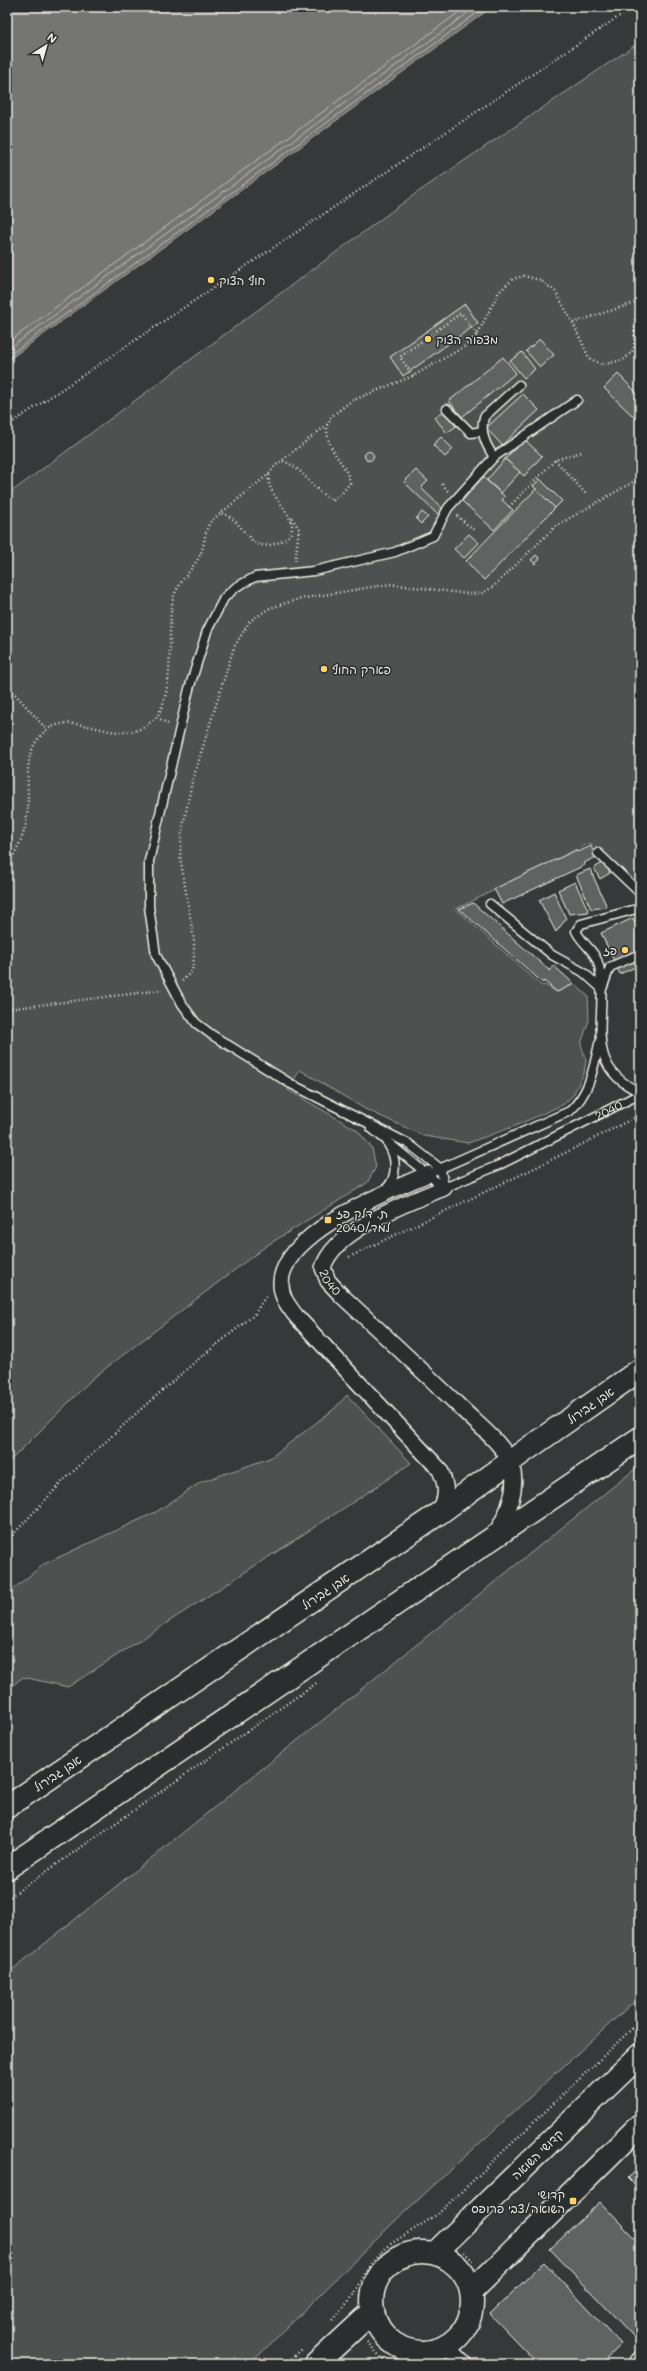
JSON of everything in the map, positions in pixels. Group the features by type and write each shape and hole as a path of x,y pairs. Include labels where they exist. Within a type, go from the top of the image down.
{"street":[{"name":"2040","path":"434,1172 382,1194 326,1224 311,1236 284,1269 280,1286 287,1304 296,1316 440,1470 446,1484 446,1496 438,1514"},
{"name":"2040","path":"444,1188 364,1225 348,1235 331,1252 323,1268 328,1281 342,1296 476,1422 498,1446 510,1462 514,1475 511,1497 504,1518 492,1538"},
{"name":"אבן גבירול","path":"7,1807 438,1514 640,1370"},
{"path":"7,1868 640,1438"},
{"name":"קדושי השואה","path":"435,2253 640,2055"},
{"path":"472,2291 640,2125"},
{"path":"418,2252 435,2253 448,2258 459,2267 467,2278 472,2291 472,2308 468,2323 459,2336 446,2346 403,2357 397,2345 386,2336 377,2325 373,2311 372,2294 376,2284 388,2265 407,2254 418,2252"},
{"path":"316,2364 373,2311"},
{"path":"446,2346 464,2364"},
{"path":"636,2364 640,2359"}],"lane":[{"path":"494,457 486,446 482,431 484,417 519,385"},
{"path":"444,1188 425,1154 409,1144 291,1084 212,1035 196,1023 174,989 156,955 149,907 149,861 189,689 207,631 224,598 236,587 255,577 314,572 395,552 433,536 448,508 494,457 577,400"},
{"path":"447,409 471,433 482,431"},
{"path":"598,853 640,893"},
{"path":"490,904 552,955 583,972 602,990"},
{"path":"640,908 581,924 578,927 578,934 592,950 599,965 602,990 599,1041 604,1060 616,1076 640,1093"},
{"path":"602,990 610,967 640,954"},
{"name":"2040","path":"434,1172 570,1111 583,1097 589,1086 599,1041"},
{"name":"2040","path":"444,1188 499,1165 583,1125 640,1093"},
{"path":"364,1122 382,1137 434,1172 444,1188"},
{"path":"382,1137 393,1152 395,1170 390,1186 382,1194"}],"path":[{"path":"7,426 633,7"},
{"path":"283,461 301,471 320,494 333,500 342,493 350,483 348,472 331,450 327,437 328,424 332,416 351,401 413,376 464,347 477,335 499,292 513,279 524,276 540,280 555,292 573,323 589,358 603,365 615,363 625,359 634,349 635,319 640,306"},
{"path":"573,323 640,301"},
{"path":"413,376 400,357 461,313 477,335"},
{"path":"7,865 19,847 27,814 27,766 34,746 47,730 61,724 121,733 141,729 157,717 165,700 174,597 201,553 205,530 211,521 269,474 275,466 328,424"},
{"path":"509,507 555,460 582,452"},
{"path":"555,460 586,494"},
{"path":"269,474 270,486 300,529 292,574"},
{"path":"7,1009 174,989 192,971 194,940 186,908 180,856 182,831 192,782 234,647 250,621 270,608 299,599 390,584 469,594 482,593 493,587 556,526 640,478"},
{"path":"448,508 474,530"},
{"path":"222,513 232,516 256,544 270,546 282,542 290,532 291,518"},
{"path":"7,685 47,730"},
{"path":"348,1258 539,1166 640,1115"},
{"path":"7,1541 64,1481 140,1410 195,1362 254,1315 268,1292"},
{"path":"7,1899 322,1680"},
{"path":"329,2323 354,2295 370,2265 386,2248 438,2214 640,2021"},
{"path":"286,2364 308,2344"}],"shaded area":[{"name":"פארק החוף","path":"640,42 640,885 590,843 456,909 542,986 545,985 557,992 574,984 588,996 589,1020 581,1044 586,1060 584,1073 573,1095 564,1104 515,1126 468,1143 424,1136 365,1109 300,1070 288,1090 357,1130 372,1148 376,1167 367,1183 266,1246 93,1378 7,1464 7,495 415,194"},
{"path":"347,1395 411,1463 68,1687 23,1677 7,1690 7,1594 44,1564 156,1512 201,1482 270,1458 334,1409"},
{"path":"640,1465 640,1996 395,2221 250,2364 7,2364 7,1974"}],"water":[{"path":"7,7 492,7 7,361"}],"building":[{"path":"465,304 478,323 403,376 390,357"},
{"path":"540,339 554,355 540,367 526,351"},
{"path":"522,352 535,369 524,378 510,361"},
{"path":"503,357 516,373 462,417 449,401"},
{"path":"618,374 640,396 640,415 636,419 604,388"},
{"path":"523,394 539,410 502,445 486,428"},
{"path":"443,411 456,426 447,433 435,418"},
{"path":"441,437 453,449 445,457 433,445"},
{"path":"524,439 542,456 524,476 505,459"},
{"path":"367,452 371,452 373,456 371,460 367,460 365,458 365,454"},
{"path":"505,459 520,472 501,493 487,480"},
{"path":"416,470 428,481 421,488 443,509 437,514 404,482"},
{"path":"483,477 505,497 502,500 513,510 494,530 462,501"},
{"path":"540,479 562,501 555,508 533,486"},
{"path":"536,489 555,508 484,580 466,561"},
{"path":"422,512 428,517 421,524 416,519"},
{"path":"469,534 479,543 464,558 454,549"},
{"path":"536,555 540,559 535,564 531,560"},
{"path":"591,846 596,857 584,863 585,865 502,904 494,889 576,850 578,852"},
{"path":"604,862 610,873 600,879 594,868"},
{"path":"590,869 607,907 591,909 576,875"},
{"path":"575,882 589,912 569,914 558,890"},
{"path":"554,892 566,919 556,932 539,900"},
{"path":"473,903 550,971 553,965 574,984 557,992 544,981 543,983 459,909"},
{"name":"פז","path":"633,918 640,935 640,965 620,974 601,933"},
{"path":"640,2167 640,2190 628,2178"},
{"path":"600,2202 640,2244 640,2329 633,2336 550,2249"},
{"path":"544,2262 621,2344 600,2364 538,2364 490,2314"}],"place":[{"name":"חוף הצוק","path":"211,280"},
{"name":"מצפור הצוק","path":"428,339"},
{"name":"פארק החוף","path":"324,669"},
{"name":"פז","path":"625,950"},
{"name":"ת. דלק פז למד/2040","path":"328,1220"},
{"name":"קדושי השואה/צבי פרופס","path":"573,2201"}]}
